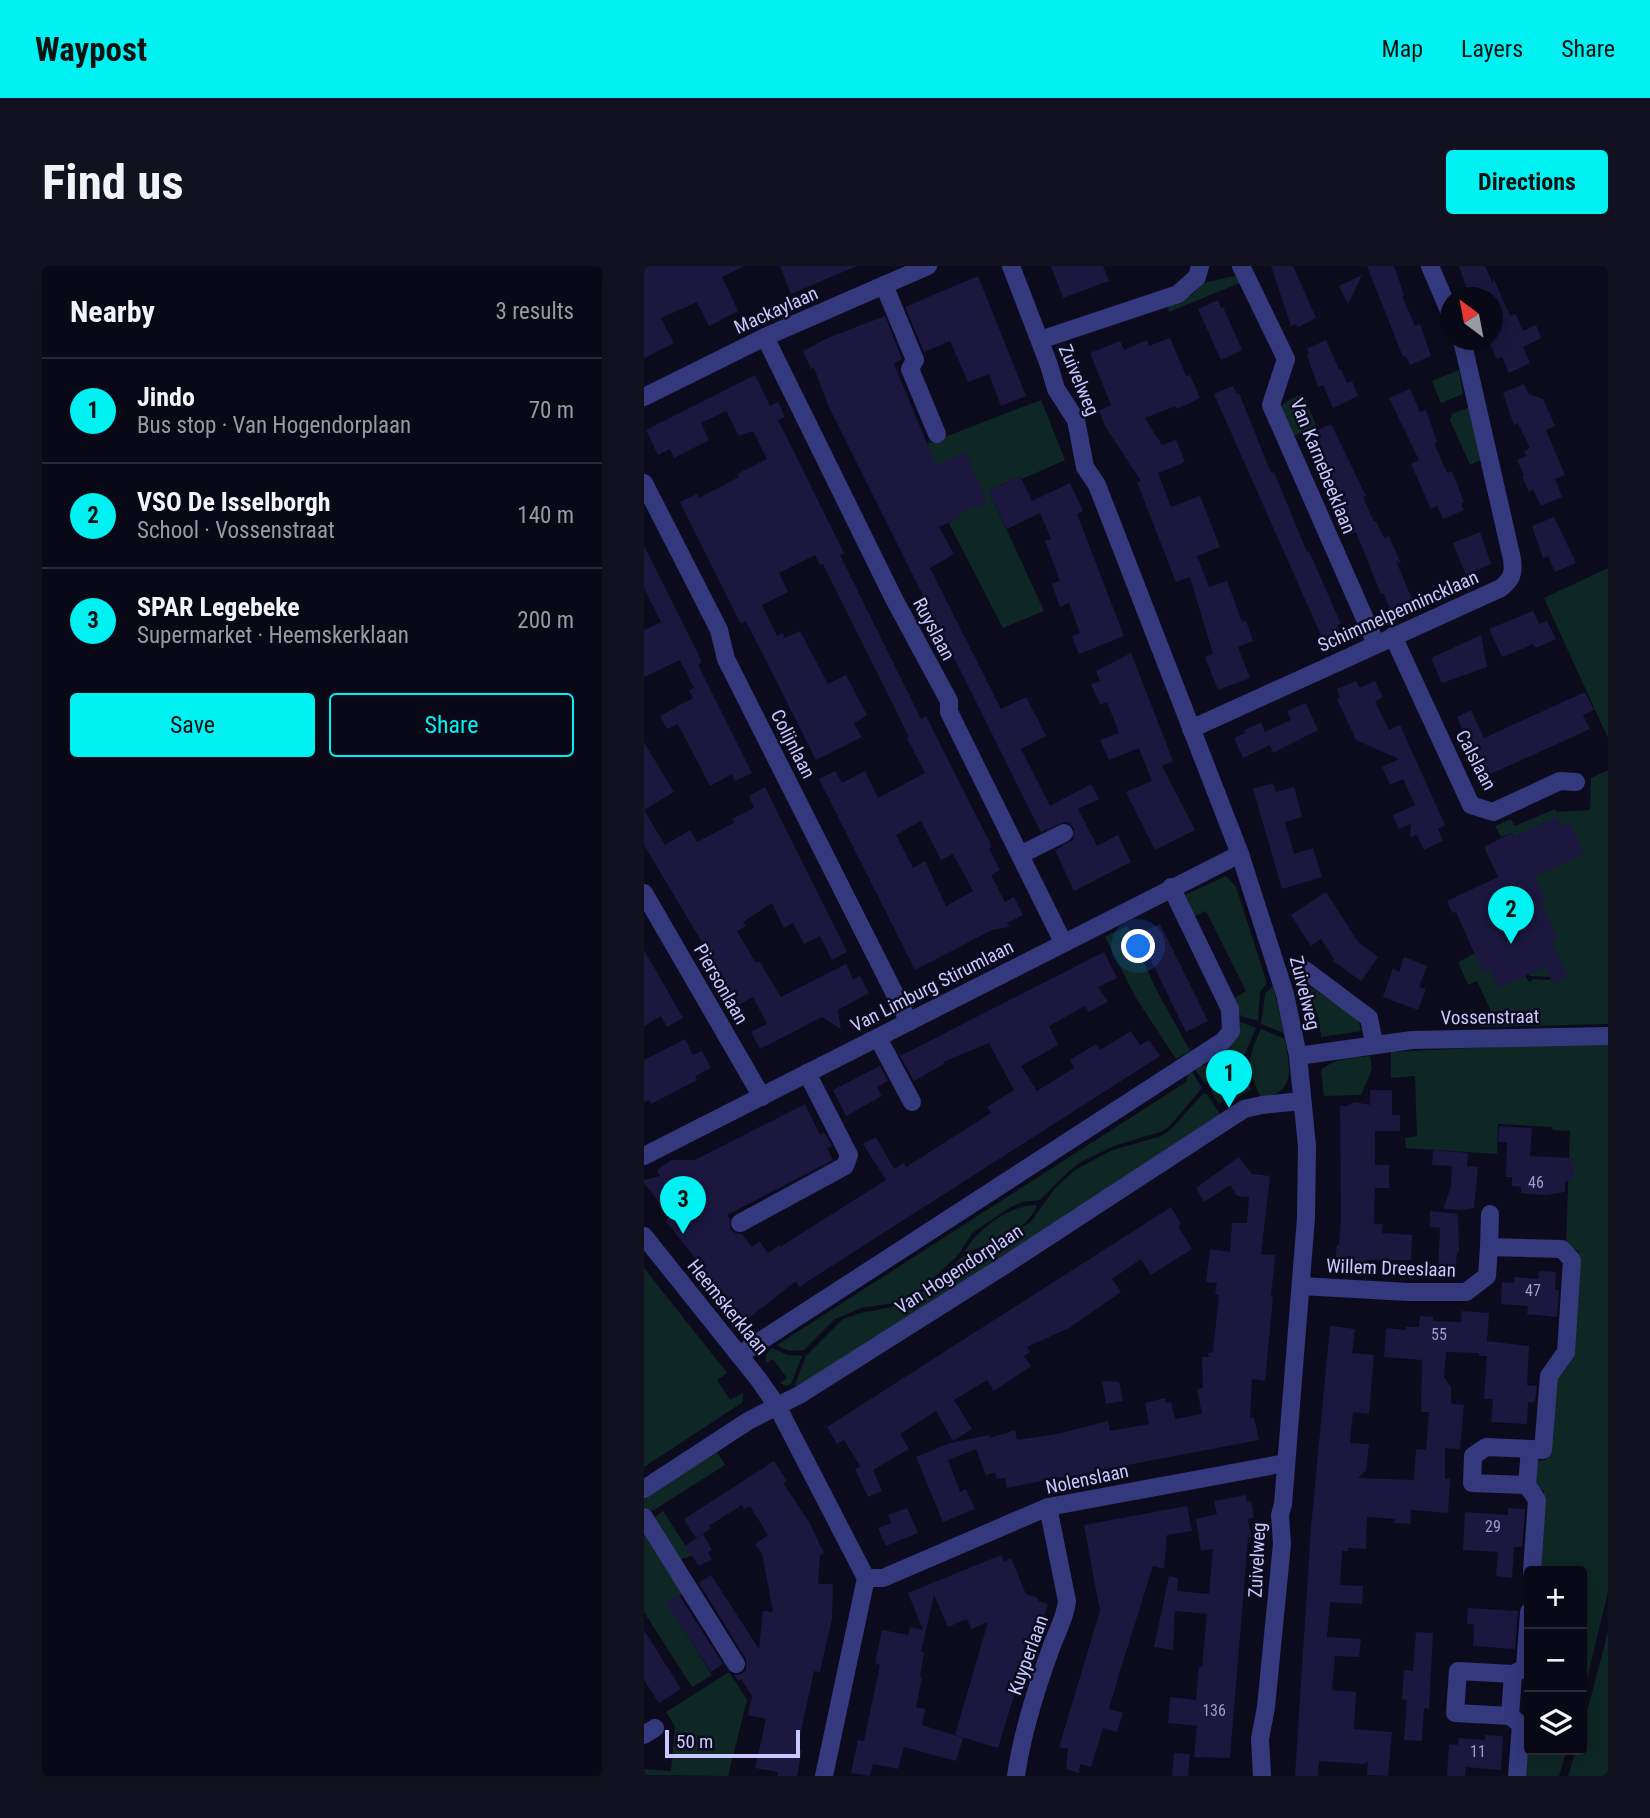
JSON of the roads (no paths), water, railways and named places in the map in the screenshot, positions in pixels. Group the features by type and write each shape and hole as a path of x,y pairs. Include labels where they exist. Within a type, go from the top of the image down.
{"street":[{"name":"Mackaylaan","path":"644,397 765,337 928,266"},
{"name":"Zuivelweg","path":"1011,266 1056,389 1076,420 1086,467 1097,485 1240,854 1286,994 1298,1056 1307,1146 1306,1218 1280,1516 1282,1544 1266,1707 1260,1739 1262,1776"},
{"path":"1040,340 1178,293 1197,277 1200,266 1207,266"},
{"name":"Van Karnebeeklaan","path":"1241,266 1286,359 1271,405 1376,644"},
{"path":"1430,266 1440,288"},
{"path":"884,285 915,360 910,369 937,434"},
{"name":"Ruyslaan","path":"765,337 894,600 949,701 949,712 1063,942"},
{"name":"Schimmelpennincklaan","path":"1191,729 1509,582 1513,573 1512,559 1464,350"},
{"name":"Colijnlaan","path":"644,483 719,630 726,659 909,1022"},
{"name":"Calslaan","path":"1393,636 1471,805 1493,812 1560,781 1576,782"},
{"path":"1020,855 1064,833"},
{"name":"Van Limburg Stirumlaan","path":"644,1156 1240,854"},
{"path":"739,1355 1223,1041 1231,1031 1230,1009 1171,887"},
{"name":"Piersonlaan","path":"644,893 762,1097"},
{"path":"1304,970 1369,1018 1374,1043"},
{"name":"Vossenstraat","path":"1298,1056 1374,1043 1412,1040 1608,1036"},
{"path":"878,1038 912,1102"},
{"path":"740,1223 845,1166 849,1154 807,1073"},
{"name":"Van Hogendorplaan","path":"644,1489 748,1421 801,1394 991,1274 1244,1109 1301,1101"},
{"name":"Willem Dreeslaan","path":"1301,1286 1408,1292 1466,1292 1486,1276 1490,1214"},
{"name":"Heemskerklaan","path":"644,1236 777,1406 866,1578"},
{"path":"1489,1247 1562,1249 1573,1260 1566,1352 1549,1376 1543,1450 1486,1447 1472,1457 1472,1483 1527,1485"},
{"path":"1530,1449 1527,1485 1537,1500 1532,1566"},
{"name":"Nolenslaan","path":"866,1578 883,1577 1048,1507 1286,1463"},
{"name":"Kuyperlaan","path":"1016,1776 1029,1717 1051,1646 1065,1616 1067,1601 1048,1507"},
{"path":"644,1517 736,1664"},
{"path":"824,1776 866,1578"},
{"path":"1517,1776 1521,1725 1510,1716 1455,1713 1458,1671 1513,1674 1525,1668 1528,1629"},
{"path":"1510,1716 1513,1674"}],"place":[{"name":"VSO De Isselborgh","path":"1511,944"},
{"name":"Jindo","path":"1229,1108"},
{"name":"SPAR Legebeke","path":"683,1234"}]}
